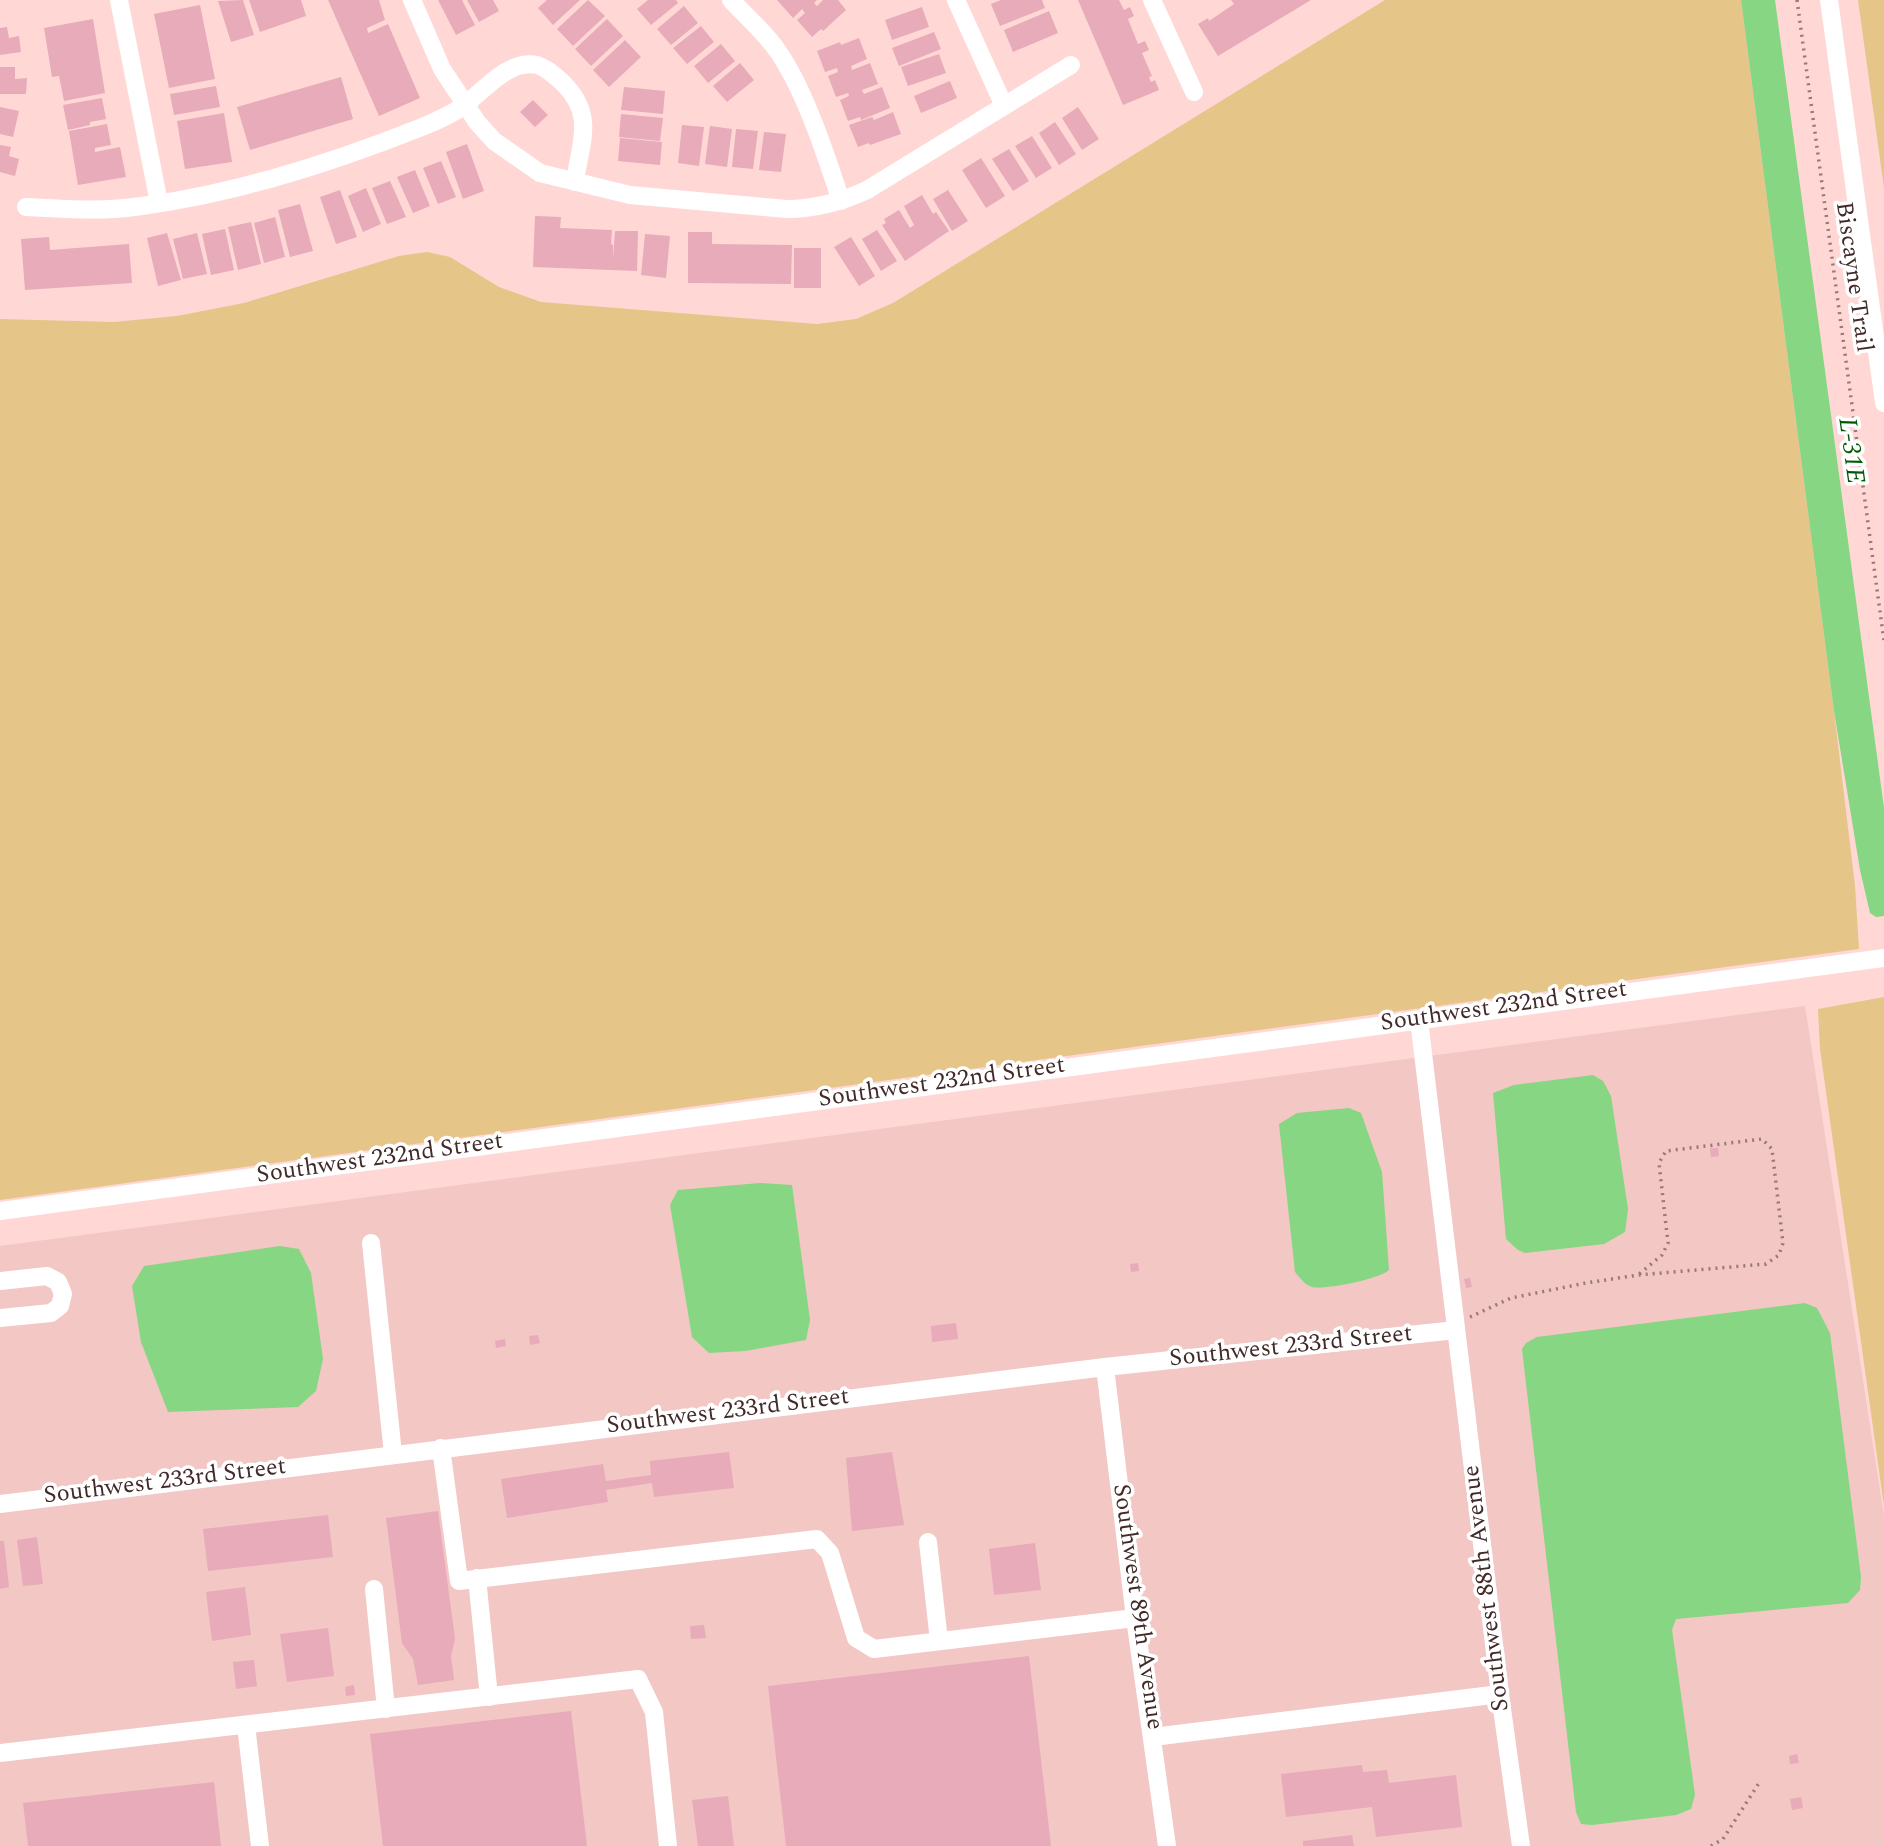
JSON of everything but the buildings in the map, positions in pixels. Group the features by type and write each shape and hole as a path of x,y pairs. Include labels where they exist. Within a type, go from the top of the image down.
{"street":[{"path":"119,0 159,203"},
{"path":"412,0 442,69 464,105 494,141 540,173 630,195 780,209 810,208 841,201 867,190 1071,65"},
{"path":"731,0 783,59 819,139 841,201"},
{"path":"956,0 1004,106"},
{"path":"1829,0 1884,403"},
{"path":"1158,2 1194,92"},
{"path":"26,207 123,208 159,203 300,172 431,123 464,105 481,90 517,67 539,66 553,74 574,94 583,112 583,133 575,182"},
{"name":"Southwest 232nd Street","path":"0,1211 1884,958"},
{"name":"Southwest 88th Avenue","path":"1419,1020 1500,1694 1521,1846"},
{"path":"370,1243 393,1454"},
{"path":"0,1281 47,1276 58,1282 63,1294 60,1306 51,1313 0,1318"},
{"name":"Southwest 233rd Street","path":"0,1504 1105,1367 1456,1327"},
{"name":"Southwest 89th Avenue","path":"1105,1367 1135,1618 1167,1846"},
{"path":"441,1448 458,1581 817,1539 830,1553 856,1638 874,1649 1135,1618"},
{"path":"928,1542 939,1642"},
{"path":"477,1578 489,1697"},
{"path":"374,1590 386,1709"},
{"path":"0,1753 638,1679 654,1712 668,1846"},
{"path":"1153,1737 1500,1694"},
{"path":"246,1725 260,1846"}],"path":[{"name":"Biscayne Trail","path":"1797,0 1884,641"},
{"path":"1456,1327 1511,1298 1638,1275 1766,1264 1779,1255 1783,1243 1772,1149 1762,1139 1666,1151 1659,1163 1668,1243 1662,1255 1638,1275"},
{"path":"1711,1846 1723,1839 1759,1783"}],"shaded area":[{"path":"1385,0 1741,0 1834,711 1855,886 1859,949 0,1200 0,319 114,322 177,316 244,303 399,256 427,252 450,257 499,287 541,302 817,324 856,319 893,303"},
{"name":"L-31E","path":"1741,0 1775,0 1884,808 1884,916 1876,917 1870,913 1860,870 1834,711"},
{"path":"1858,0 1884,0 1884,188"},
{"path":"1884,997 1884,1506 1820,1049 1818,1009"},
{"path":"1805,1006 1884,1516 1884,1846 0,1846 0,1246"},
{"path":"1593,1075 1603,1081 1611,1096 1628,1209 1625,1232 1604,1244 1525,1253 1506,1239 1493,1093 1514,1085"},
{"path":"1349,1108 1361,1113 1382,1172 1389,1270 1352,1283 1312,1287 1295,1272 1279,1124 1297,1113"},
{"path":"760,1183 792,1185 810,1320 806,1340 745,1351 709,1353 692,1337 670,1205 678,1190"},
{"path":"280,1246 299,1249 311,1273 323,1359 316,1391 298,1407 168,1412 141,1342 132,1286 144,1266"},
{"path":"1805,1303 1817,1308 1830,1333 1861,1577 1860,1590 1848,1603 1676,1619 1672,1630 1695,1795 1691,1809 1676,1815 1581,1824 1576,1812 1522,1349 1526,1343 1537,1337"}]}
